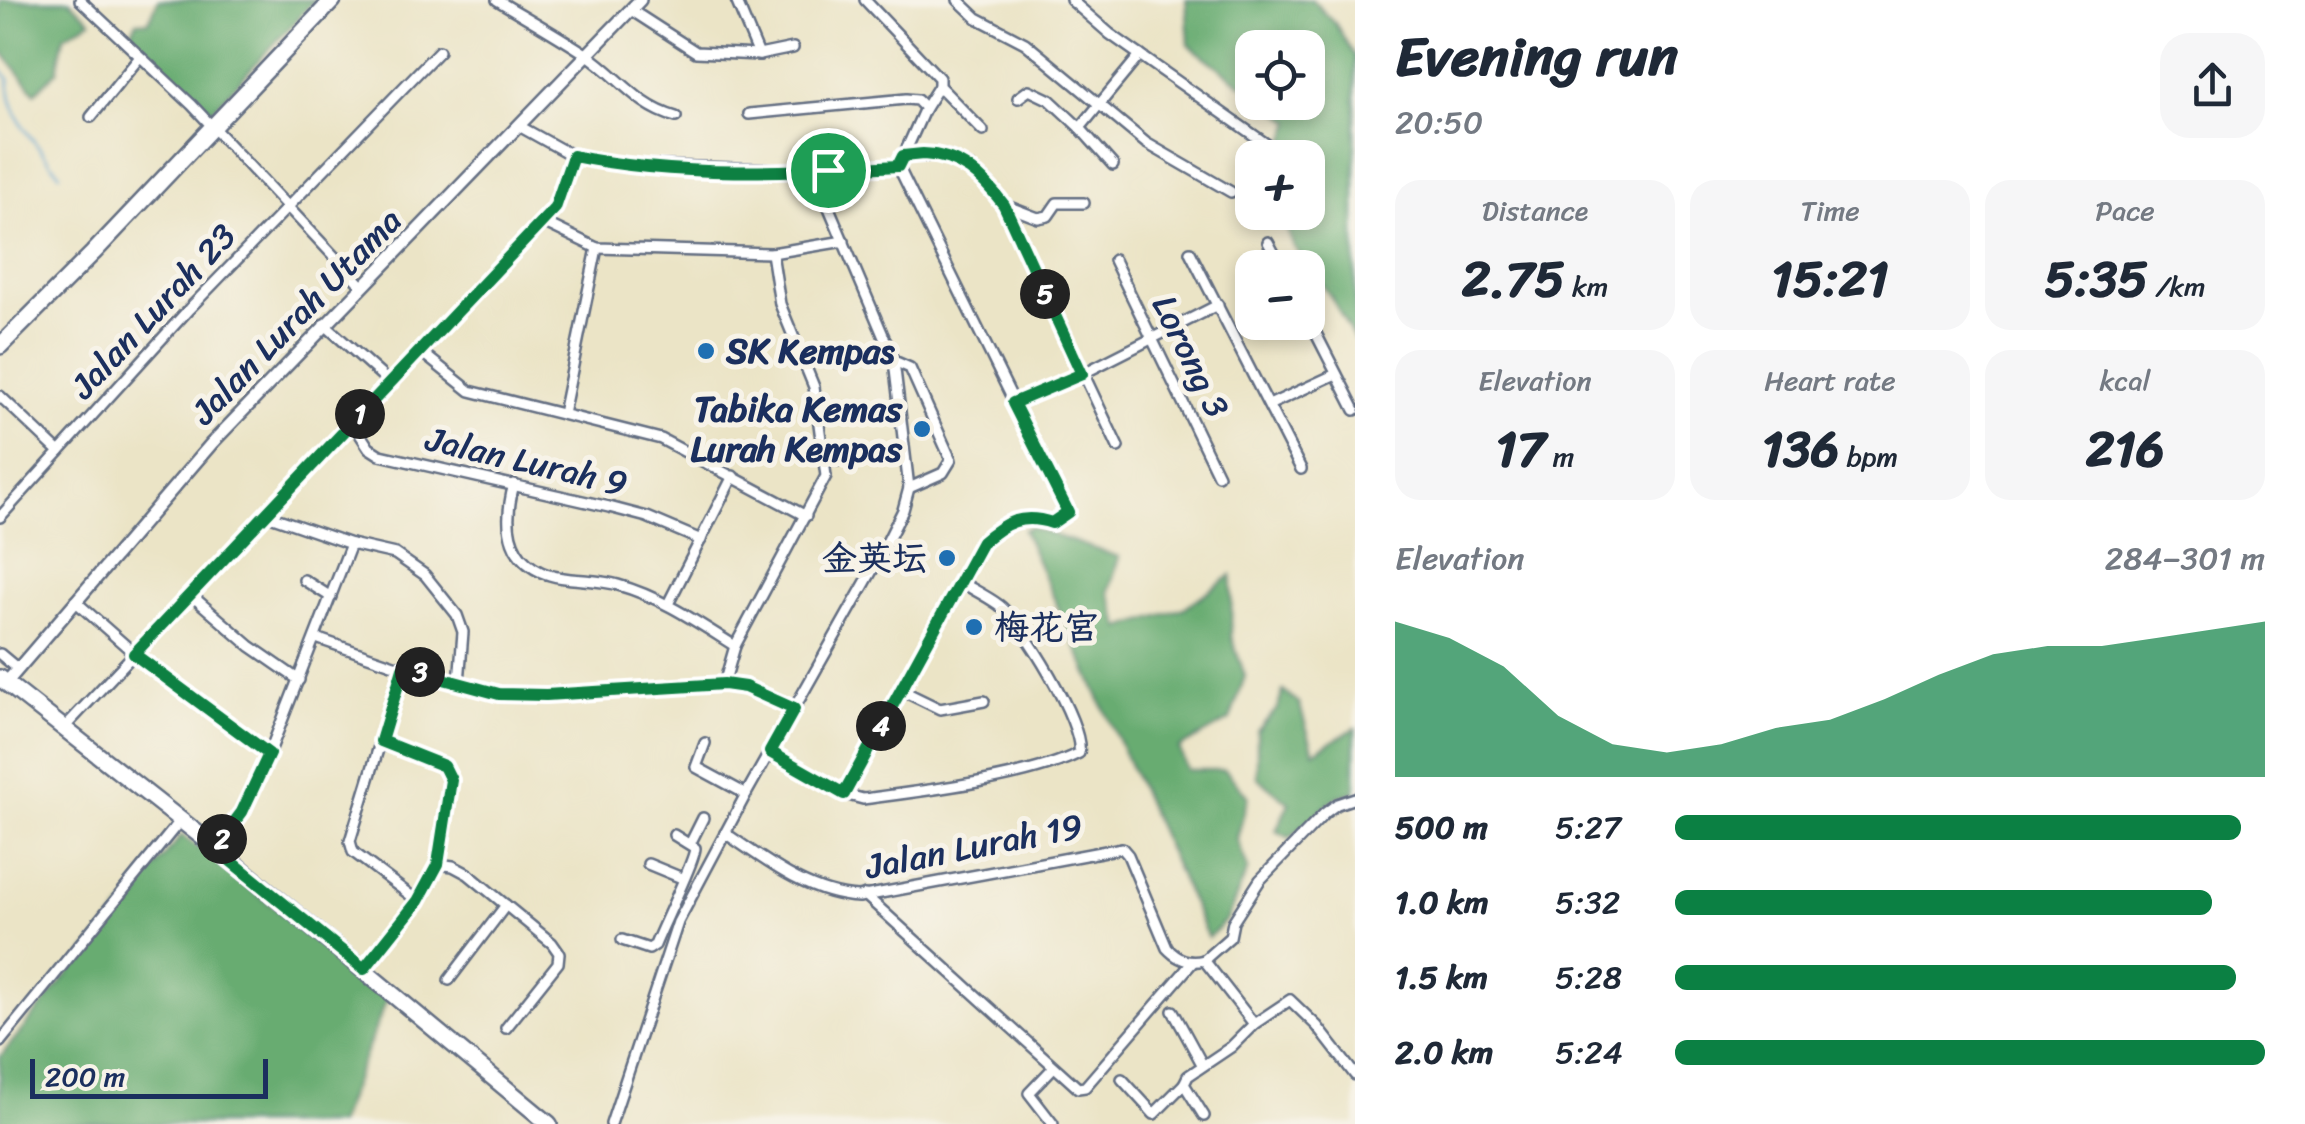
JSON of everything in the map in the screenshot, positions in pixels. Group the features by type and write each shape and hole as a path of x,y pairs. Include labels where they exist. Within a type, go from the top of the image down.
{"main road":[{"path":"0,346 332,0"},
{"path":"3,680 364,969 549,1124"}],"street":[{"path":"80,0 192,105 362,286"},
{"path":"497,0 587,54 621,80 635,98 676,117"},
{"path":"736,0 759,55"},
{"path":"844,794 982,542 1002,524 1034,517 1052,523 1068,514 901,161 939,78 865,0"},
{"path":"958,0 978,18 1025,43 1146,143 1230,192"},
{"path":"1071,0 1140,55 1261,140"},
{"path":"636,5 696,52 759,55 792,48"},
{"name":"Jalan Lurah Utama","path":"3,680 18,669 212,443 636,5"},
{"name":"Jalan Lurah 23","path":"0,517 173,327 439,51"},
{"path":"1080,128 1140,55"},
{"path":"90,117 139,58"},
{"path":"938,86 983,131"},
{"path":"1018,98 1028,90 1050,100 1113,165"},
{"path":"749,114 906,99 917,100 924,108"},
{"path":"519,126 573,156 660,169 813,170 946,156 968,166 987,182 1004,205 1118,448"},
{"path":"63,729 543,222 558,203 573,156"},
{"path":"611,1124 678,922 878,560 903,510 909,488 894,361 813,170"},
{"path":"1004,205 1044,218 1057,203 1084,204"},
{"path":"543,222 598,248 772,253 844,241"},
{"path":"1268,242 1272,250"},
{"path":"563,414 598,248"},
{"path":"1190,252 1301,469"},
{"path":"724,684 735,646 824,483 814,388 780,304 772,253"},
{"name":"Lorong 3","path":"1114,260 1218,475"},
{"path":"1013,403 1082,374 1218,305"},
{"path":"324,324 390,383"},
{"path":"1319,340 1355,410"},
{"path":"420,351 470,392 662,439 806,516"},
{"path":"894,361 910,368 951,460 943,473 909,488"},
{"path":"1269,405 1336,374"},
{"path":"0,396 59,452"},
{"name":"Jalan Lurah 9","path":"352,422 369,448 380,456 647,517 701,540"},
{"path":"824,461 905,458"},
{"path":"668,604 733,476"},
{"path":"514,484 507,508 507,530 523,559 542,572 616,584 668,604 735,646"},
{"path":"264,514 351,544 395,554 425,575 457,615 463,632 460,683"},
{"path":"215,848 242,812 269,754 351,544"},
{"path":"304,580 331,597"},
{"path":"770,752 844,794 863,798 1046,766 1079,753 1078,738 1054,683 1022,628 1000,606 959,581"},
{"path":"190,594 250,646 299,680"},
{"path":"75,601 134,654 269,754"},
{"path":"316,638 403,668 499,694 724,684 745,687 794,709"},
{"path":"0,654 18,669"},
{"path":"403,668 351,848 418,901"},
{"path":"900,690 940,708 984,701"},
{"path":"364,969 418,901 438,864 450,772 444,766 381,741"},
{"path":"705,743 696,767 746,794"},
{"path":"865,895 1074,1086 1085,1087 1192,963 1204,960 1230,938 1233,922 1260,880 1325,812 1355,798"},
{"path":"690,844 703,818"},
{"path":"0,1042 180,821"},
{"name":"Jalan Lurah 19","path":"725,833 786,874 846,896 1122,848 1128,854 1167,948 1192,963"},
{"path":"622,940 653,948 695,856 695,848 674,835"},
{"path":"438,864 468,874 559,953 558,964 506,1028"},
{"path":"648,864 682,878"},
{"path":"449,980 506,905"},
{"path":"666,916 678,922"},
{"path":"1204,960 1254,1024"},
{"path":"1154,1114 1202,1064 1290,1000 1317,1026 1355,1075"},
{"path":"1173,1011 1202,1064"},
{"path":"1053,1124 1029,1093 1054,1068"},
{"path":"1122,1079 1162,1124"},
{"path":"1184,1084 1204,1116"}],"green space":[{"path":"0,0 70,0 91,21 64,36 57,71 35,93 0,49"},
{"path":"158,0 315,0 211,112 128,38 137,22 149,21"},
{"path":"1186,0 1312,0 1335,23 1355,57 1355,341 1325,289 1325,250 1296,250 1287,230 1325,230 1325,140 1285,140 1292,122 1289,120 1325,120 1325,30 1235,30 1235,79 1189,45"},
{"path":"1030,527 1119,557 1109,591 1121,628 1184,608 1232,575 1231,636 1245,676 1230,720 1179,748 1187,770 1225,770 1248,796 1237,839 1248,869 1227,919 1208,938 1023,530"},
{"path":"1283,691 1299,703 1314,752 1355,728 1355,792 1337,797 1290,838 1276,831 1289,803 1257,777 1257,731 1277,709"},
{"path":"182,835 388,996 338,1124 0,1124 0,1057"}],"waterway":[{"path":"0,68 9,79 9,93 18,118 60,174"}],"place":[{"name":"SK Kempas","path":"706,351"},
{"name":"Tabika Kemas Lurah Kempas","path":"922,429"},
{"name":"金英坛","path":"947,558"},
{"name":"梅花宫","path":"974,627"}],"route":[{"path":"573,156 660,169 828,170 898,166 903,156 946,156 968,166 987,182 1004,205 1082,374 1013,403 1068,514 1052,523 1034,517 1016,519 1002,524 982,542 844,794 770,752 794,709 745,687 724,684 546,695 499,694 403,668 381,741 444,766 451,780 438,864 418,901 364,969 215,848 242,812 269,754 134,654 555,208 573,156"}]}
